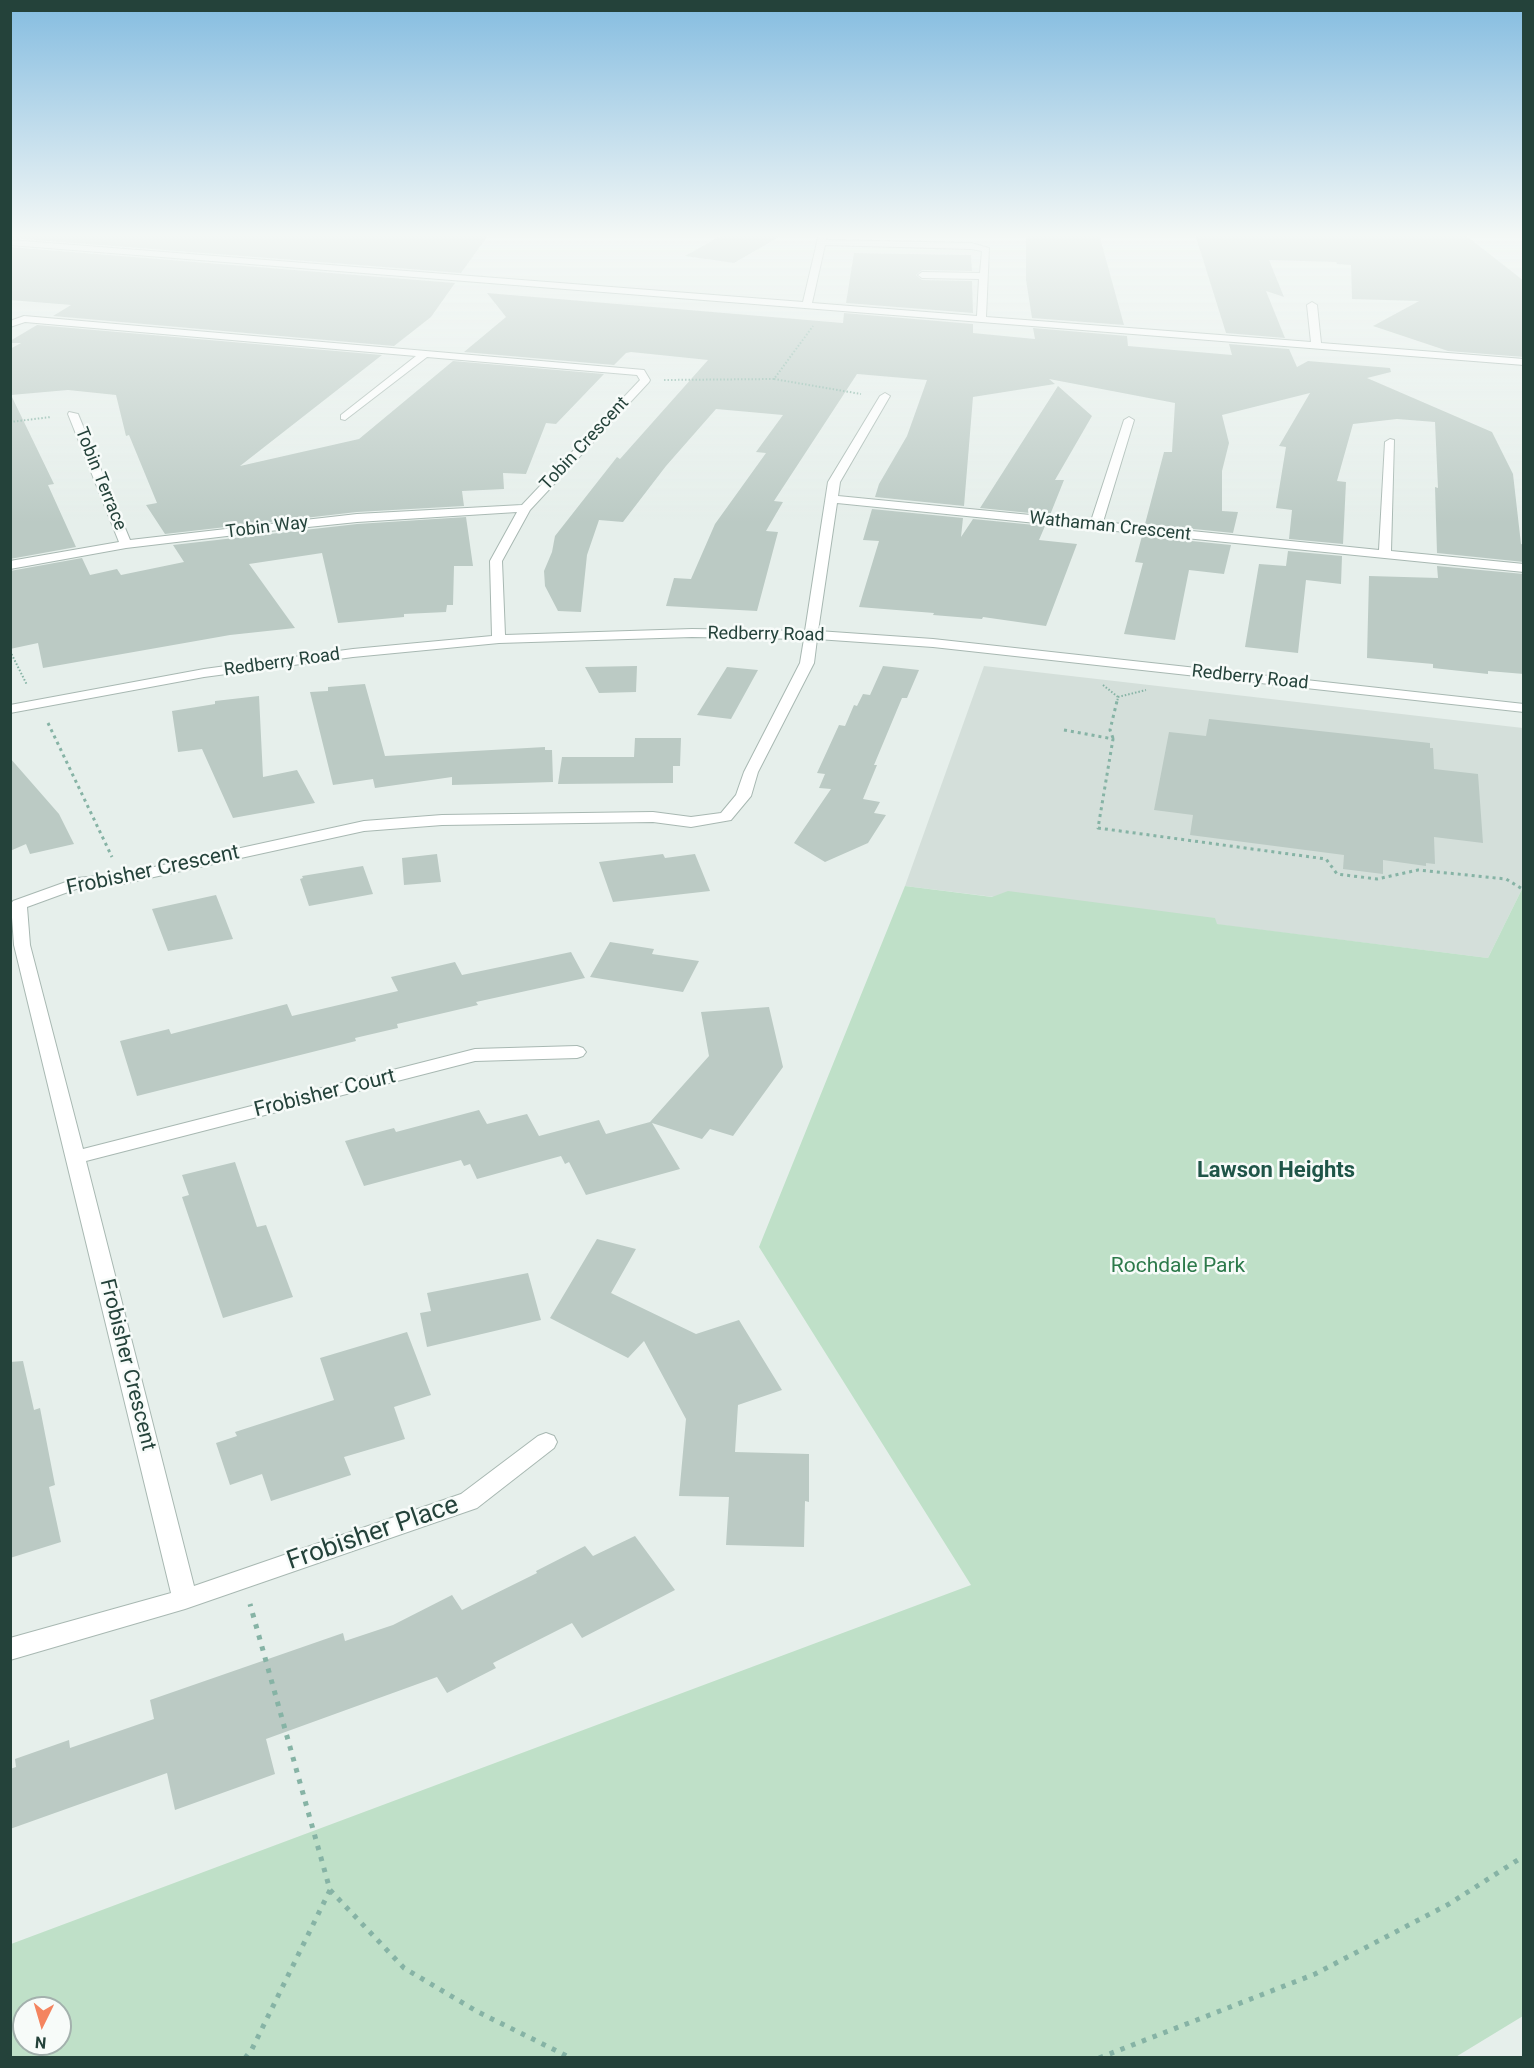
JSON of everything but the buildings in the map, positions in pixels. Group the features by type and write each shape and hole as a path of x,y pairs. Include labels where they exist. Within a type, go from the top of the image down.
{"street":[{"name":"Tobin Crescent","path":"156,331 640,372 645,380 525,508 496,561 499,639"},
{"path":"1137,331 1524,362"},
{"path":"1315,331 1317,345"},
{"path":"345,417 424,354"},
{"path":"812,635 834,482 885,396"},
{"name":"Tobin Terrace","path":"73,414 126,544"},
{"path":"1096,525 1129,420"},
{"path":"1385,555 1390,442"},
{"name":"Wathaman Crescent","path":"833,499 1524,568"},
{"name":"Tobin Way","path":"10,564 126,544 357,518 525,508"},
{"name":"Redberry Road","path":"10,709 204,673 353,653 499,639 692,633 812,635 933,643 1524,708"},
{"name":"Frobisher Crescent","path":"185,1599 22,945 19,904 76,883 122,879 364,826 442,820 653,817 691,822 726,818 743,796 751,772 807,663 812,635"},
{"name":"Frobisher Court","path":"76,1157 475,1055 577,1052"},
{"name":"Frobisher Place","path":"185,1599 469,1501 546,1442"},
{"path":"10,1649 185,1599"}],"path":[{"path":"774,379 809,331"},
{"path":"671,380 774,379 847,393"},
{"path":"10,422 32,419"},
{"path":"10,651 116,865"},
{"path":"1100,683 1118,698 1110,730 1113,739 1098,828 1326,859 1337,874 1377,879 1418,870 1506,879 1524,890"},
{"path":"1064,730 1113,739"},
{"path":"245,1579 330,1890 404,1968 478,2012 571,2058"},
{"path":"1099,2058 1315,1974 1449,1904 1524,1856"},
{"path":"245,2058 252,2049 330,1890"}],"shaded area":[{"path":"984,666 1523,728 1523,887 1488,958 905,886"}],"green space":[{"name":"Rochdale Park","path":"905,886 992,897 1008,891 1215,918 1217,924 1488,958 1523,887 1523,2016 1454,2058 11,2057 11,1944 971,1585 759,1247"}],"district":[{"name":"Lawson Heights","path":"1276,1171"}]}
